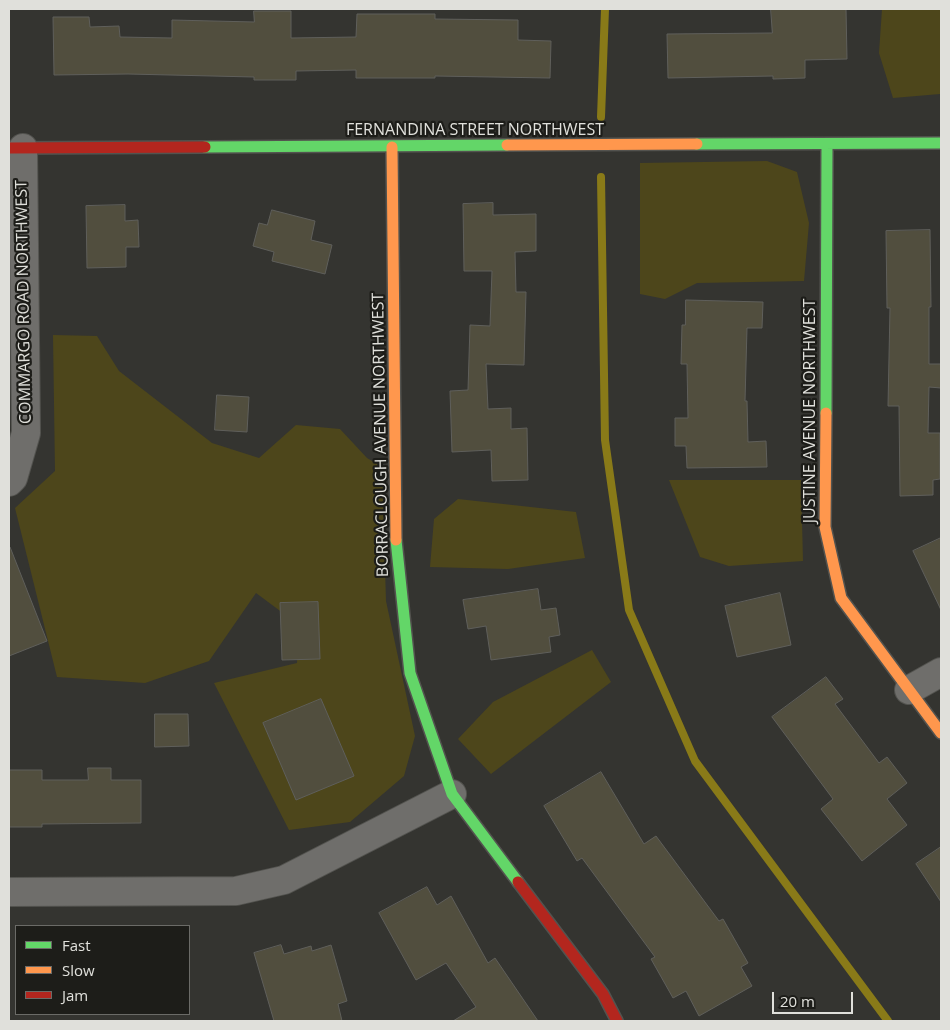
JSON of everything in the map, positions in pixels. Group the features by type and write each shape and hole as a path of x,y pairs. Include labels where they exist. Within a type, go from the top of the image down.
{"street":[{"name":"FERNANDINA STREET NORTHWEST","path":"16,148 941,143"},
{"name":"JUSTINE AVENUE NORTHWEST","path":"827,144 825,527 841,598 941,733"},
{"name":"BORRACLOUGH AVENUE NORTHWEST","path":"392,147 396,548 410,672 452,794 603,994 617,1021"},
{"name":"COMMARGO ROAD NORTHWEST","path":"9,482 13,478 26,433 16,148"},
{"path":"910,690 941,672"},
{"path":"9,892 236,891 284,880 452,794"}],"shaded area":[{"path":"882,9 941,9 940,94 893,98 879,53"},
{"path":"767,161 797,172 809,223 804,281 697,283 665,299 640,294 640,163"},
{"path":"53,335 97,336 119,371 212,443 259,458 296,425 340,429 367,458 382,467 386,601 415,736 404,776 350,822 289,830 214,683 297,663 299,625 256,593 209,661 145,683 57,677 15,508 55,471"},
{"path":"669,480 801,480 803,561 729,566 700,557"},
{"path":"458,499 576,512 585,558 508,569 430,567 434,519"},
{"path":"592,650 611,682 491,774 458,739 493,702"}],"building":[{"path":"771,9 846,9 847,59 805,60 805,78 773,79 773,76 668,78 667,34 772,33"},
{"path":"254,11 291,11 291,38 356,37 357,14 435,14 435,19 518,20 518,40 551,41 550,78 435,76 435,78 356,78 356,70 296,71 296,80 128,74 54,75 53,17 89,17 90,27 119,26 120,37 172,38 172,20 254,22"},
{"path":"493,203 493,215 536,214 536,251 515,252 516,292 526,292 524,365 486,364 488,409 511,408 511,429 527,428 528,480 492,481 491,450 452,452 450,391 468,390 470,325 490,326 492,271 464,271 463,204"},
{"path":"125,205 125,221 138,220 139,247 126,247 126,267 87,268 86,206"},
{"path":"272,210 315,221 311,240 332,245 325,274 272,261 274,252 253,246 259,223 267,225"},
{"path":"930,230 931,307 929,307 929,364 941,364 941,388 929,387 928,433 940,433 940,479 933,480 933,495 900,496 899,406 888,406 890,308 887,308 886,231"},
{"path":"686,300 763,302 762,328 747,328 745,401 747,401 748,442 766,441 767,467 687,468 686,446 675,446 675,418 688,418 687,364 681,364 682,325 685,325"},
{"path":"217,395 249,397 247,432 215,430"},
{"path":"941,538 941,610 913,551"},
{"path":"9,547 47,641 9,656"},
{"path":"538,589 541,610 556,608 560,635 549,637 551,652 491,660 486,626 468,629 463,600"},
{"path":"780,593 791,645 737,657 725,606"},
{"path":"318,602 320,659 282,660 280,603"},
{"path":"826,677 843,699 835,704 879,763 887,757 907,783 887,799 907,825 862,861 821,809 833,799 772,717"},
{"path":"321,699 354,776 296,800 263,723"},
{"path":"155,714 188,714 189,746 155,747"},
{"path":"88,768 111,768 111,780 141,780 141,823 42,824 42,827 9,827 9,770 42,770 42,780 88,780"},
{"path":"601,772 644,844 656,836 719,921 723,919 748,963 741,967 752,986 699,1016 686,991 673,998 651,959 655,957 582,858 577,861 544,806"},
{"path":"941,847 941,902 916,864"},
{"path":"427,887 437,905 451,896 488,963 495,958 538,1021 453,1021 476,1007 446,963 416,980 379,913"},
{"path":"281,945 284,954 311,946 312,951 331,945 347,1001 338,1004 342,1021 274,1021 254,953"}],"waterway":[{"path":"601,117 605,9"},
{"path":"601,177 605,440 629,610 695,761 888,1021"}],"traffic: fast":[{"path":"697,144 941,143"},
{"path":"826,413 827,144"},
{"path":"205,147 507,145"},
{"path":"396,540 410,673 452,794 518,882"}],"traffic: slow":[{"path":"507,145 697,144"},
{"path":"392,147 396,540"},
{"path":"826,413 825,527 841,598 941,733"}],"traffic: jam":[{"path":"9,148 205,147"},
{"path":"518,882 603,994 617,1021"}]}
